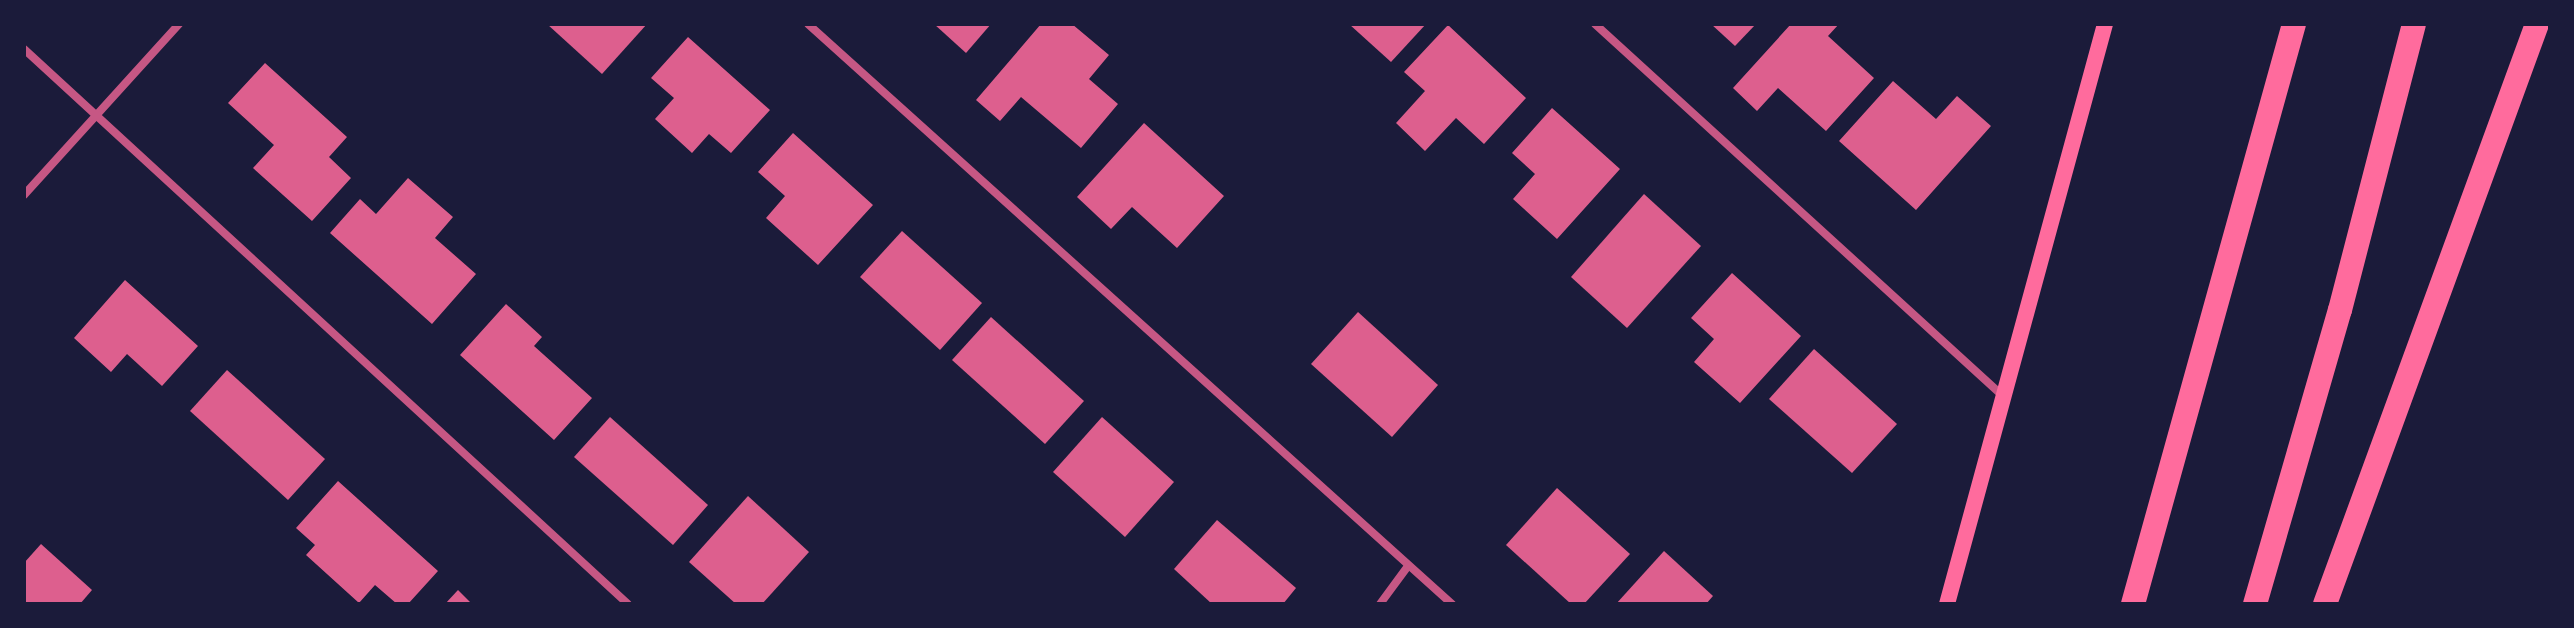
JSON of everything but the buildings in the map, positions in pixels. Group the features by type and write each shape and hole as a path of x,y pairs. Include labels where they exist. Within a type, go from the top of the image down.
{"highway":[{"path":"2133,604 2294,24"},
{"path":"2255,604 2340,310 2414,24"},
{"path":"2325,604 2537,24"}],"main road":[{"path":"1947,604 2105,24"}],"street":[{"path":"24,195 179,24"},
{"path":"808,24 1452,604"},
{"path":"1595,24 2004,396"},
{"path":"24,49 628,604"},
{"path":"1380,604 1408,566"}]}
